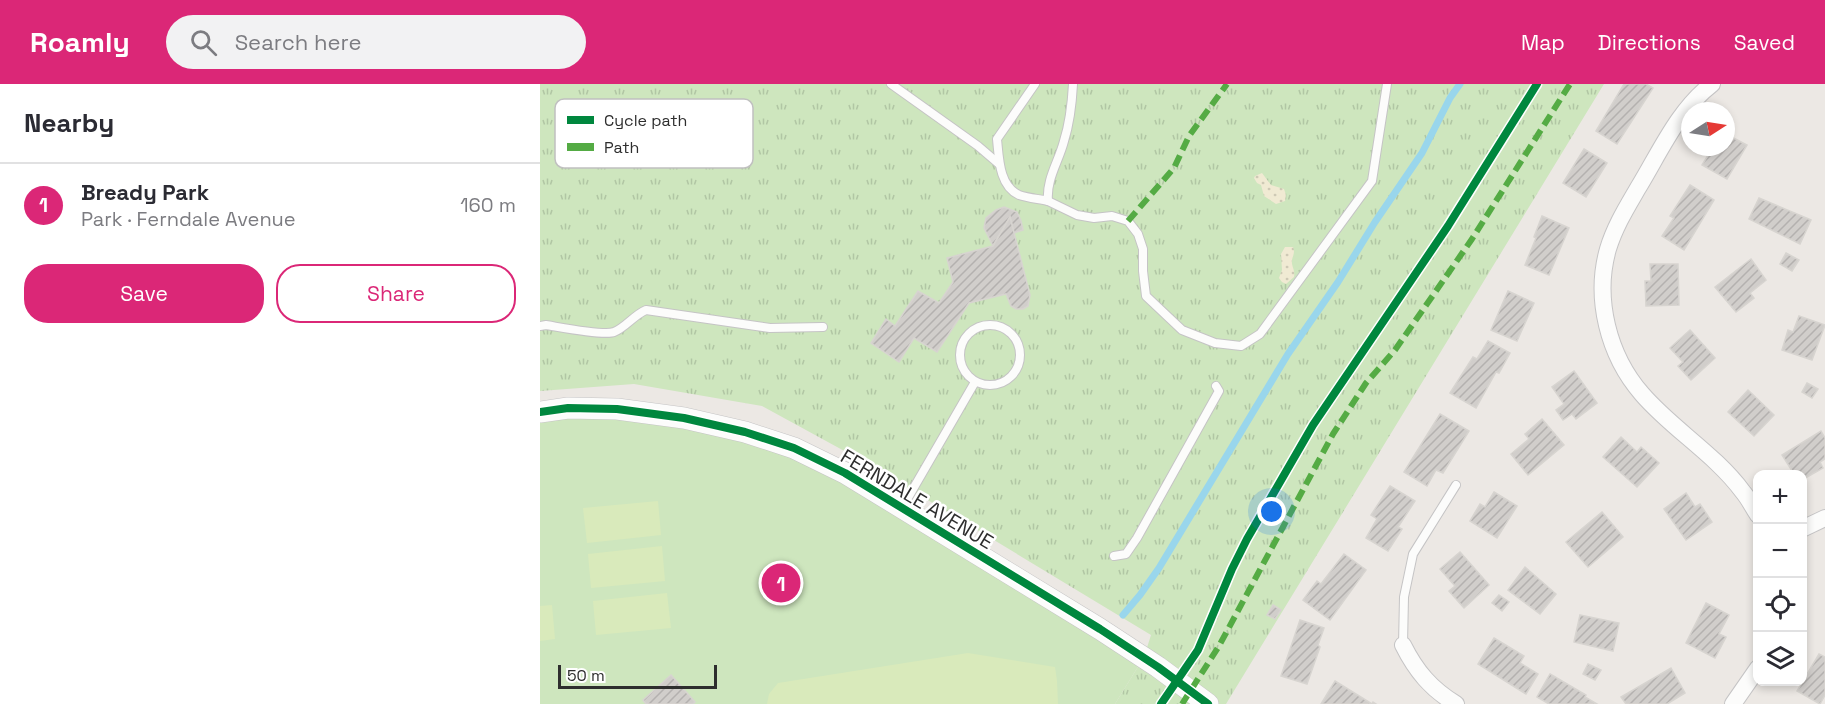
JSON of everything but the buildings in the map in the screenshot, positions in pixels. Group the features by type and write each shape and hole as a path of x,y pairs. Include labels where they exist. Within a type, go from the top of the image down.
{"street":[{"path":"1712,84 1700,93 1685,110 1619,220 1608,249 1603,277 1604,307 1611,342 1624,369 1642,394 1722,469 1743,492 1753,507"},
{"name":"FERNDALE AVENUE","path":"540,412 568,408 617,409 684,418 745,432 794,448 835,468 902,508 1158,666 1208,704"},
{"path":"1807,527 1825,518"},
{"path":"1403,645 1413,664 1426,681 1456,704"},
{"path":"1733,704 1753,675"}],"lane":[{"path":"891,84 978,146 999,164"},
{"path":"1035,84 997,139 999,164 1006,184 1020,195 1048,201 1077,215 1094,218 1112,216 1128,221 1138,234 1143,249 1146,296 1182,330 1215,343 1241,346 1260,334 1372,181 1387,84"},
{"path":"1048,201 1047,190 1064,143 1073,84"},
{"path":"540,326 614,333 638,313 646,310 770,328 823,327"},
{"path":"981,326 1000,327 1009,332 1016,339 1020,348 1018,368 1012,377 995,386 975,382 962,367 961,347 965,338 981,326"},
{"path":"902,508 975,382"},
{"path":"1114,556 1126,554 1137,538 1219,391 1216,386"},
{"path":"1403,645 1404,597 1413,554 1456,485"}],"green space":[{"path":"540,84 1604,84 1226,704 1115,704 1144,657 1151,635 848,453 762,406 634,384 540,391"},
{"path":"568,408 756,435 902,508 1144,657 1115,704 540,704 540,411"},
{"path":"658,501 661,535 587,543 583,508"},
{"path":"662,546 665,581 591,588 588,554"},
{"path":"667,593 671,628 596,635 593,601"},
{"path":"552,605 555,639 540,641 540,606"},
{"path":"968,653 1055,667 1058,704 767,704 769,694 778,683"}],"sand":[{"path":"1262,173 1271,185 1284,189 1285,201 1276,204 1264,196 1261,185 1254,178"},
{"path":"1285,247 1293,247 1294,252 1292,262 1294,277 1286,284 1279,278 1282,270 1281,254"}],"waterway":[{"path":"1123,615 1159,568 1288,354 1422,153 1450,98 1460,84"}],"marked path":[{"path":"1128,221 1174,168 1189,136 1227,84"},
{"path":"1182,704 1219,646 1333,434 1366,383 1395,350 1472,239 1570,84"}],"cycle path":[{"path":"1161,704 1198,650 1247,539 1313,425 1448,226 1537,84"},
{"path":"540,412 568,408 617,409 684,418 745,432 794,448 845,473 1100,629 1158,667 1208,704"}],"place":[{"name":"Bready Park","path":"781,583"}]}
